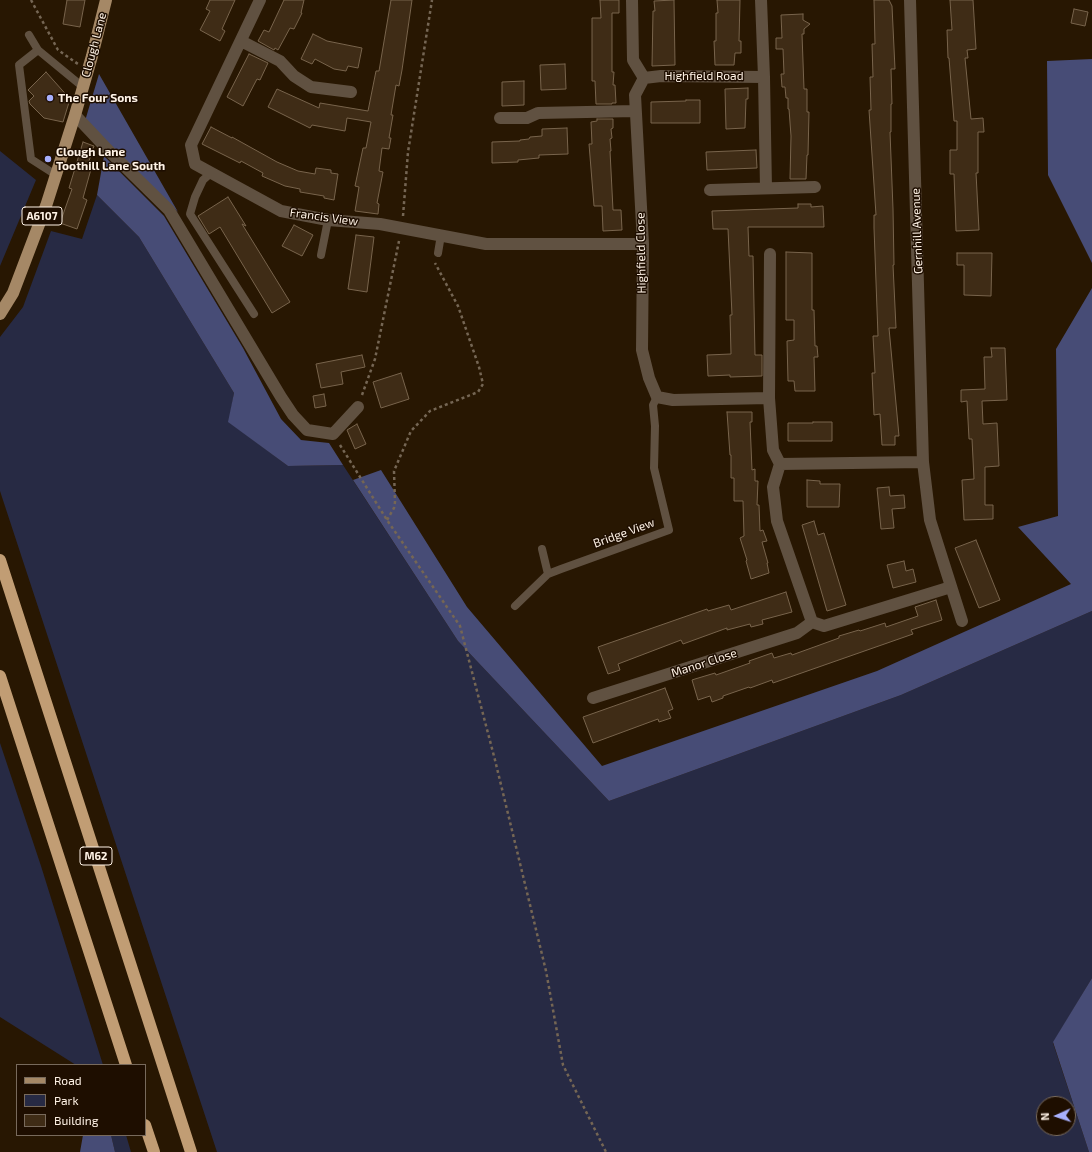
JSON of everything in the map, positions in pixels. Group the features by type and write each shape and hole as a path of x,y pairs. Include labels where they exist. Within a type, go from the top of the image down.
{"highway":[{"name":"M62","path":"0,560 191,1152"},
{"name":"M62","path":"0,676 126,1064"},
{"path":"146,1128 154,1152"}],"main road":[{"name":"Clough Lane","path":"0,314 13,293 46,206 88,72 106,0"}],"street":[{"name":"Francis View","path":"260,0 191,145 195,164 281,211 328,220 380,224 486,244 643,244"},
{"path":"632,0 633,60 644,78"},
{"path":"761,0 766,188"},
{"name":"Gernhill Avenue","path":"910,0 923,462 930,520 962,622"},
{"path":"241,41 280,60 294,76 312,87 351,92"},
{"name":"Highfield Road","path":"644,78 661,76 764,77"},
{"name":"Highfield Close","path":"644,78 634,95 643,244 642,350 649,378 657,397"},
{"path":"500,118 527,118 538,114 635,111"},
{"path":"75,115 169,210 293,415 307,430 333,434 358,407"},
{"path":"710,190 815,187"},
{"path":"770,254 769,398 773,450 780,464 773,487 778,521 812,622 824,626 951,586"},
{"path":"657,397 673,400 769,398"},
{"path":"780,464 923,462"},
{"name":"Manor Close","path":"593,698 797,633 812,622"}],"lane":[{"path":"29,35 38,50 83,87"},
{"path":"38,50 19,65 31,159 56,175"},
{"path":"211,173 204,180 195,197 190,214 254,314"},
{"path":"322,255 328,220"},
{"path":"435,256 441,235"},
{"name":"Bridge View","path":"516,606 548,574 669,530 654,468 655,426 653,405 657,397"},
{"path":"542,549 548,574"}],"path":[{"path":"31,0 58,50 88,72"},
{"path":"358,407 375,359 401,229 408,152 432,0"},
{"path":"388,520 394,508 395,502 394,471 411,431 430,411 478,392 483,384 479,367 458,306 435,256"},
{"path":"333,434 388,520 460,626 544,963 563,1065 606,1152"}],"green space":[{"path":"0,151 36,180 0,266"},
{"path":"97,195 139,237 234,393 229,422 288,466 343,465 458,641 609,801 901,695 1092,611 1092,978 1053,1043 1071,1096 1036,1096 1036,1136 1076,1136 1076,1113 1089,1152 217,1152 0,491 0,337 23,307 51,231 82,239"},
{"path":"0,743 41,866 103,1064 74,1064 0,1017"},
{"path":"111,1136 126,1136 131,1152 115,1152"}],"shaded area":[{"path":"1092,59 1092,263 1048,175 1047,61"},
{"path":"99,74 178,212 85,121"},
{"path":"104,156 164,216 243,348 281,419 301,440 329,443 343,465 288,466 228,422 234,393 139,237 97,195"},
{"path":"1092,288 1092,611 901,695 609,801 458,641 353,480 381,470 467,607 602,766 877,671 1071,584 1018,527 1058,516 1056,349"},
{"path":"1092,978 1092,1152 1089,1152 1076,1112 1076,1096 1071,1096 1053,1042"},
{"path":"83,1136 111,1136 115,1152 80,1152"}],"building":[{"path":"67,0 85,0 80,27 63,24"},
{"path":"210,0 235,0 222,29 225,31 220,41 200,30 210,11 206,9"},
{"path":"284,0 304,0 302,13 294,29 290,28 278,50 275,48 274,50 258,41 264,30 269,32"},
{"path":"391,0 412,0 402,70 399,86 396,85 391,115 393,115 389,138 391,138 389,149 382,148 379,171 383,172 377,203 379,204 378,214 355,211 359,187 355,186 363,148 366,148 371,122 347,118 345,131 312,125 310,128 268,107 277,89 319,108 320,103 368,111 376,71 379,71"},
{"path":"600,0 619,0 619,13 612,13 612,72 614,72 613,85 615,85 616,103 612,104 596,104 595,81 592,81 592,18 601,18"},
{"path":"674,0 675,65 652,66 653,11 655,11 654,1"},
{"path":"717,0 740,0 739,41 741,41 741,53 735,53 734,65 715,65 714,41 716,41 716,13 718,13"},
{"path":"874,0 889,0 892,6 895,69 891,69 892,104 890,132 896,328 889,328 899,436 895,436 895,445 882,445 880,414 874,415 872,373 875,373 873,336 878,336 874,228 874,215 876,215 869,110 871,110 870,77 873,77 872,44 875,44"},
{"path":"950,0 973,0 976,49 967,50 968,58 965,58 971,119 983,118 984,132 978,132 978,173 976,173 979,230 956,231 954,174 950,174 950,150 957,150 957,121 954,121 948,58 947,30 952,30"},
{"path":"1074,9 1088,12 1085,26 1071,23"},
{"path":"803,14 803,20 810,24 804,29 804,34 802,34 804,89 807,89 807,112 809,112 808,155 806,179 790,179 791,136 788,98 786,98 785,87 782,87 781,74 784,74 783,49 776,49 776,38 782,38 781,15"},
{"path":"313,34 327,41 362,48 358,68 348,66 346,71 334,69 315,59 312,64 301,59"},
{"path":"249,54 268,63 260,80 257,79 243,106 227,97"},
{"path":"565,64 566,89 541,90 540,65"},
{"name":"The Four Sons","path":"46,72 70,99 63,122 44,118 30,104 29,101 34,96 28,90"},
{"path":"524,81 524,105 502,106 502,82"},
{"path":"748,88 745,128 726,129 725,89"},
{"path":"700,100 700,123 651,123 651,102"},
{"path":"597,119 613,119 610,151 613,210 621,210 622,230 603,231 602,206 594,206 589,144 592,144 591,122 597,121"},
{"path":"211,127 277,162 298,171 315,174 316,168 331,170 331,173 338,174 334,200 324,198 324,196 300,192 300,189 285,186 262,176 263,173 241,161 240,163 202,144"},
{"path":"567,128 568,154 539,155 539,158 518,160 518,162 492,163 492,142 520,141 529,139 530,137 542,136 542,129"},
{"path":"83,142 94,146 89,161 93,162 83,198 87,200 77,229 60,223 72,189 69,188"},
{"path":"756,150 757,168 707,170 706,152"},
{"path":"228,197 246,226 242,224 290,302 272,313 220,227 209,234 198,216"},
{"path":"798,204 811,204 811,207 823,206 824,227 748,227 749,256 753,256 755,355 762,355 762,376 708,376 707,355 731,354 730,315 732,315 728,229 713,229 712,211 798,208"},
{"path":"294,225 313,235 302,256 282,246"},
{"path":"356,235 374,237 367,292 348,289"},
{"path":"786,252 812,253 812,310 814,310 815,346 817,346 818,357 814,357 815,391 795,391 794,381 788,381 787,341 794,340 794,320 786,320"},
{"path":"957,253 992,253 991,296 964,295 964,265 957,265"},
{"path":"991,348 1005,348 1007,400 982,401 983,424 997,423 999,466 985,467 985,505 993,505 993,519 964,520 962,480 974,479 972,439 969,439 967,401 961,402 961,390 985,389 984,357 992,357"},
{"path":"362,355 365,367 341,372 343,384 321,388 316,364"},
{"path":"401,373 409,399 381,408 373,382"},
{"path":"324,394 326,406 315,408 313,396"},
{"path":"727,412 752,412 752,422 750,422 752,470 755,469 755,481 758,481 757,505 759,505 760,531 763,530 767,541 762,542 768,563 769,573 751,579 740,538 744,536 743,501 734,501 734,478 731,478 731,455"},
{"path":"832,422 832,441 788,441 788,423"},
{"path":"357,424 366,444 355,449 347,430"},
{"path":"807,480 820,481 820,484 840,484 839,507 807,507"},
{"path":"889,487 890,496 904,495 905,508 892,509 894,528 881,529 877,488"},
{"path":"814,521 818,535 824,533 846,605 827,611 802,525"},
{"path":"976,540 1000,600 979,608 955,548"},
{"path":"904,561 906,571 913,569 916,582 893,588 887,565"},
{"path":"786,592 792,612 762,620 763,624 751,627 750,624 727,630 727,628 683,644 681,640 618,664 620,670 608,674 598,647 707,609 708,611 729,605 731,610"},
{"path":"936,600 942,620 911,630 913,634 773,683 772,680 750,688 749,687 723,696 723,698 712,702 710,696 698,700 692,680 715,673 716,675 750,663 749,661 772,653 774,658 791,653 792,655 839,638 839,636 859,630 860,631 885,623 886,627 918,616 915,607"},
{"path":"665,688 673,709 668,711 671,718 659,722 658,719 593,743 583,717"}],"place":[{"name":"The Four Sons","path":"50,98"},
{"name":"Clough Lane Toothill Lane South","path":"48,159"}]}
